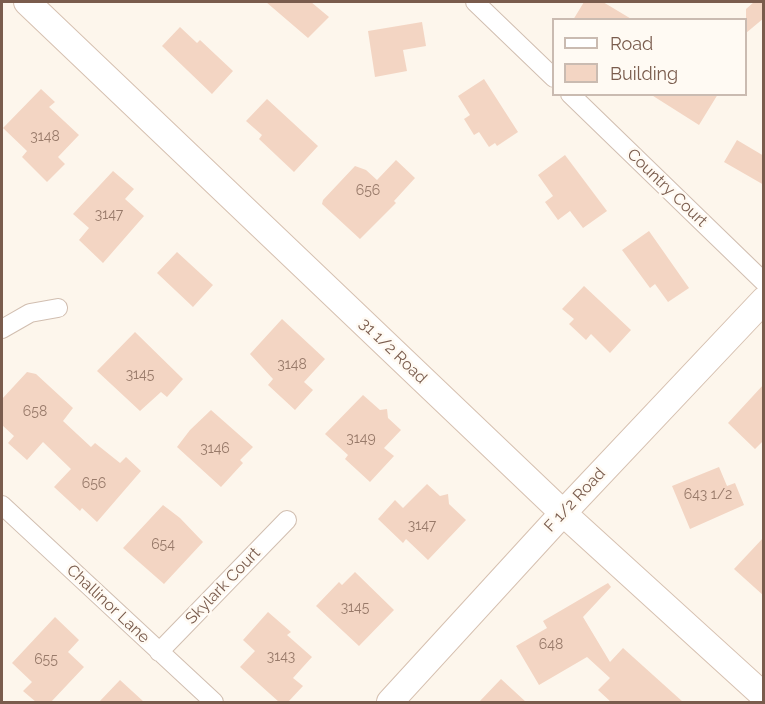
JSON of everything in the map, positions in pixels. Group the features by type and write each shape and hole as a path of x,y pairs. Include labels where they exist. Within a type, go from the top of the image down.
{"street":[{"name":"31 1/2 Road","path":"27,2 563,513 764,696"},
{"path":"474,2 552,76"},
{"name":"Country Court","path":"572,96 764,282"},
{"name":"F 1/2 Road","path":"390,702 563,513 764,300"},
{"path":"2,328 30,313 58,308"},
{"name":"Challinor Lane","path":"2,505 214,702"},
{"name":"Skylark Court","path":"159,652 287,520"}],"building":[{"path":"266,2 311,2 329,17 308,38"},
{"path":"584,2 603,2 630,18 574,18"},
{"path":"754,2 764,2 764,18 747,32 747,18 746,9"},
{"path":"422,22 426,46 403,50 407,71 375,77 368,31"},
{"path":"180,27 197,43 200,40 233,71 212,94 162,46"},
{"path":"484,79 518,132 497,146 495,143 489,147 479,132 474,135 464,119 470,115 458,96"},
{"path":"41,89 55,102 49,107 79,135 58,157 65,164 47,182 22,157 27,151 3,128"},
{"path":"653,96 717,96 699,125"},
{"path":"267,99 318,146 294,172 259,139 262,135 246,121"},
{"path":"737,140 764,156 764,185 724,162"},
{"path":"565,155 607,211 583,228 570,211 558,220 545,202 553,196 538,175"},
{"path":"396,160 415,178 394,201 396,203 360,239 322,204 323,200 355,166 366,170 377,180"},
{"path":"113,171 134,189 125,199 144,216 103,263 79,240 89,228 73,214"},
{"path":"649,231 689,288 668,302 655,284 650,288 622,250"},
{"path":"177,252 213,285 193,307 157,273"},
{"path":"584,286 631,330 610,353 591,334 586,340 569,324 574,319 562,309"},
{"path":"282,319 325,359 304,382 313,390 295,410 268,385 273,379 250,354"},
{"path":"135,332 183,379 167,397 161,392 140,411 97,371"},
{"path":"27,372 36,374 73,408 63,421 91,447 95,443 120,463 126,457 141,471 97,522 82,508 80,511 54,487 71,469 43,442 27,460 8,443 14,436 2,425 2,399"},
{"path":"764,384 764,440 755,449 728,423"},
{"path":"363,395 380,410 387,409 388,418 401,430 384,448 394,456 370,482 345,459 348,455 325,434"},
{"path":"211,410 253,447 240,460 243,463 221,487 177,447 190,430"},
{"path":"719,467 727,486 735,483 744,505 690,529 672,486"},
{"path":"427,484 440,496 448,494 449,504 466,520 428,560 406,539 403,543 378,519 395,500 403,508"},
{"path":"163,505 180,518 203,542 164,584 123,548"},
{"path":"764,537 764,596 734,569"},
{"path":"355,572 394,610 359,646 316,606 339,582 342,585"},
{"path":"608,583 611,587 583,617 610,662 623,648 683,702 611,702 598,690 610,678 587,657 539,685 516,646 547,628 543,621"},
{"path":"268,612 291,632 287,635 312,657 293,678 303,686 288,702 279,702 240,667 255,651 243,640"},
{"path":"55,617 79,640 68,652 84,667 51,702 36,702 23,691 32,682 12,663"},
{"path":"501,679 526,702 479,702"},
{"path":"120,680 144,702 99,702"}]}
